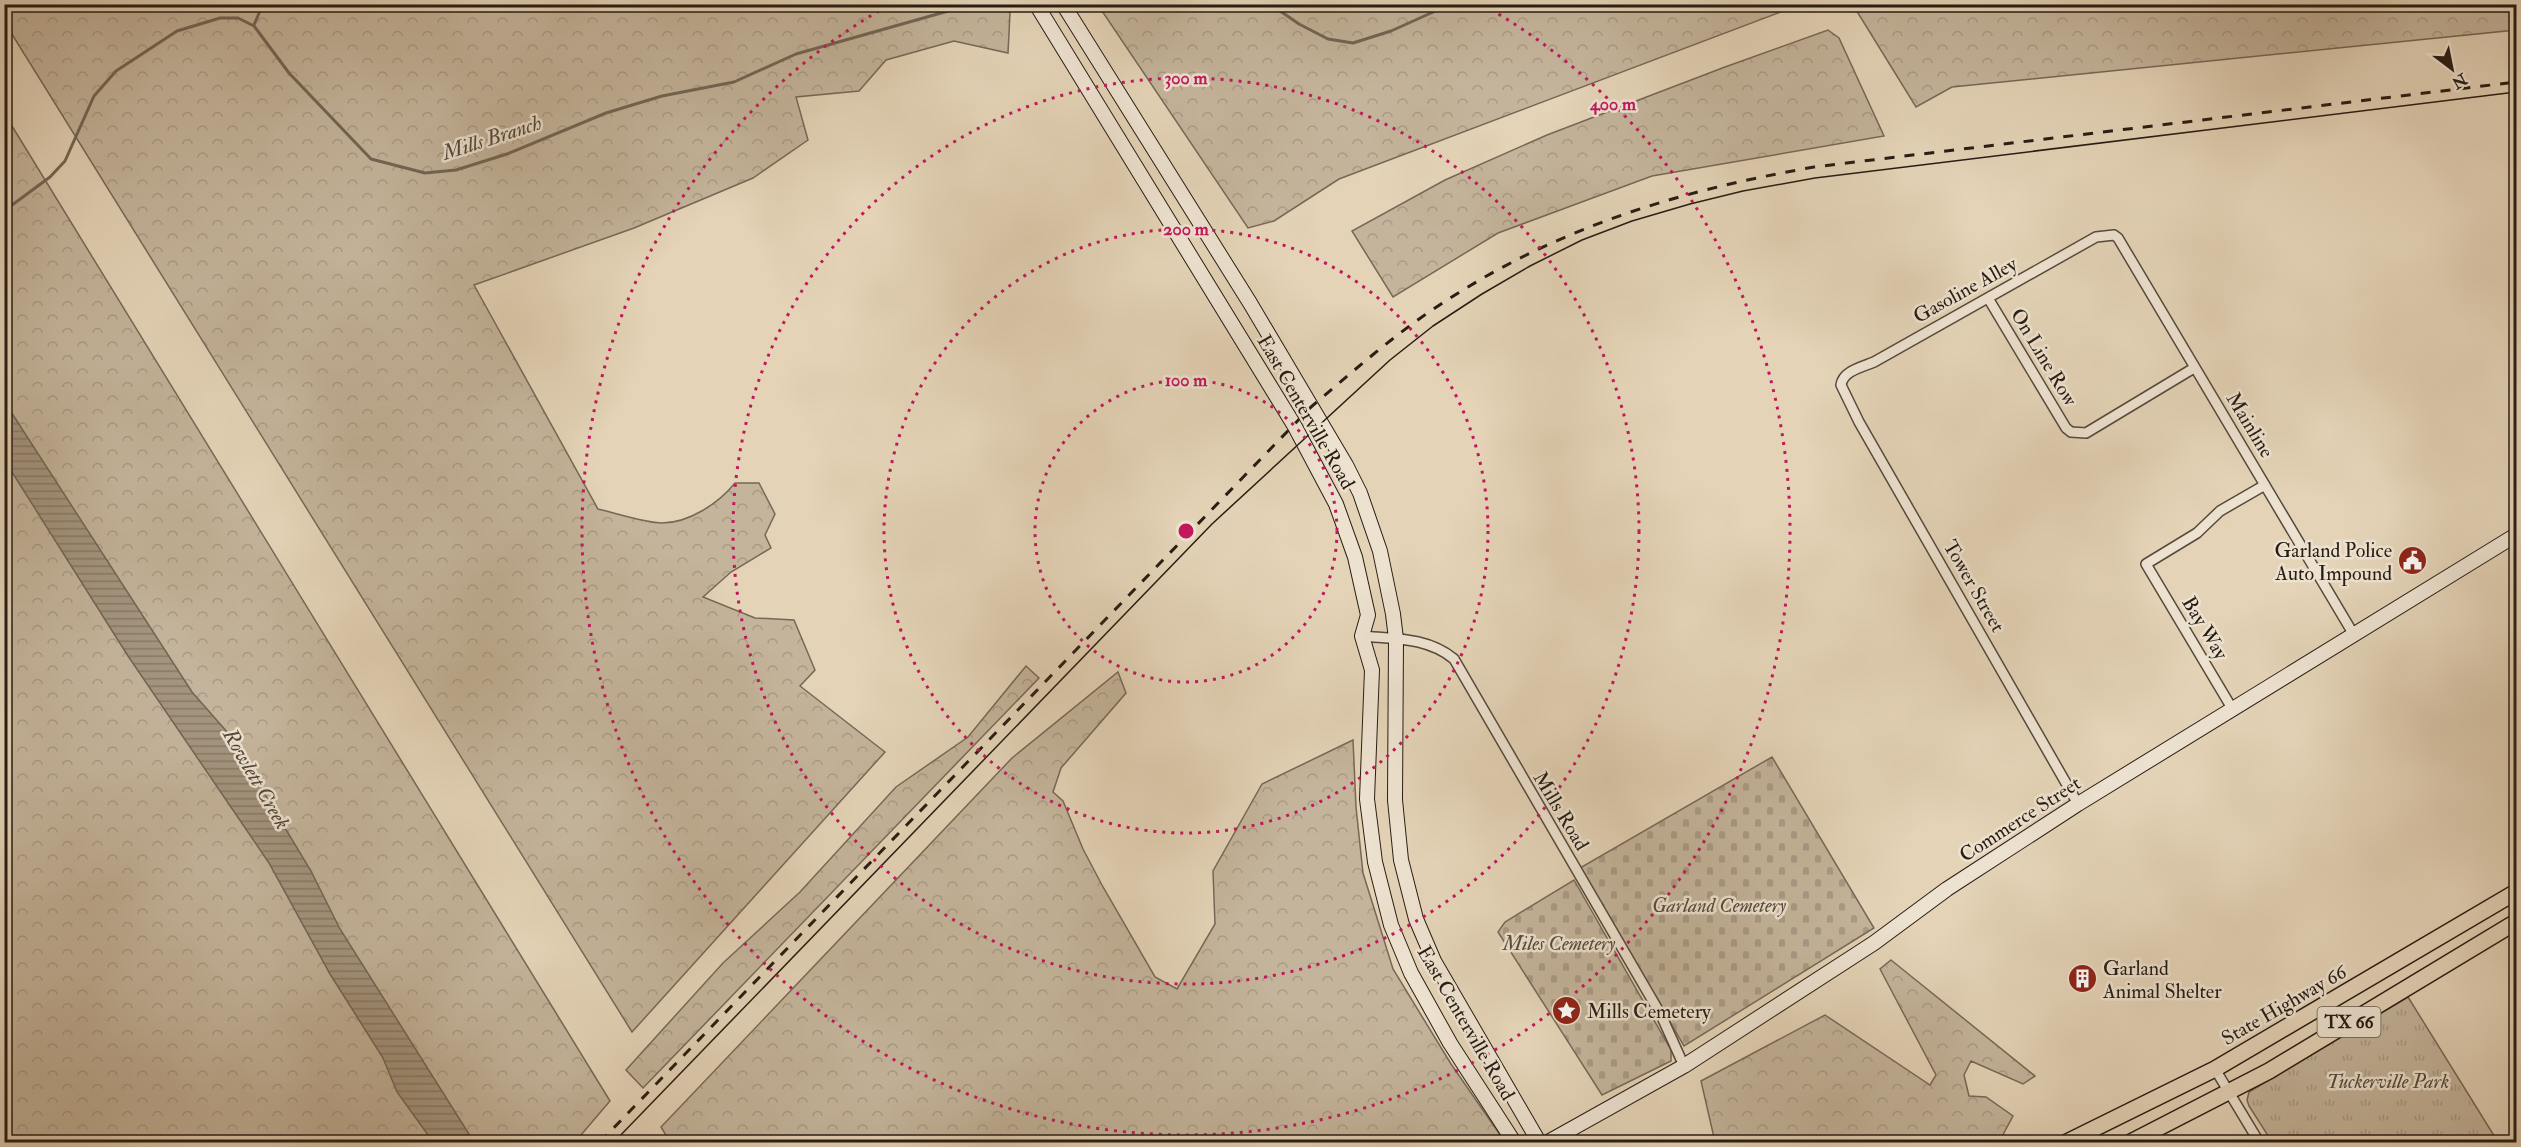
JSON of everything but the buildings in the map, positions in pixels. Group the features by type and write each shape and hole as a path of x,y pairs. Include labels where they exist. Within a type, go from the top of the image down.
{"main road":[{"name":"East Centerville Road","path":"1036,4 1306,446 1336,504 1347,534 1368,615 1362,636 1372,670 1367,799 1375,862 1391,925 1411,972 1444,1033 1514,1143"},
{"name":"East Centerville Road","path":"1063,4 1250,303 1346,465 1369,519 1394,614 1396,639 1395,800 1401,860 1416,919 1434,961 1539,1143"},
{"path":"1124,147 1144,134"},
{"path":"1228,317 1250,303"},
{"path":"1347,534 1369,519"},
{"name":"Commerce Street","path":"1548,1143 1684,1066 1874,944 1947,889 2078,804 2517,535"},
{"name":"State Highway 66","path":"2067,1143 2215,1069 2517,892"},
{"name":"TX 66","path":"2131,1143 2229,1093 2517,922"},
{"path":"2453,930 2469,950"}],"street":[{"name":"Gasoline Alley","path":"1841,385 1841,380 1846,374 1874,362 2096,237 2114,235"},
{"name":"Mainline","path":"2114,235 2118,238 2354,635"},
{"name":"On Line Row","path":"1988,298 2066,428 2071,432 2086,433 2194,368"},
{"name":"Tower Street","path":"1841,385 1864,432 2078,804"},
{"name":"Bay Way","path":"2233,710 2146,564 2198,533 2220,511 2265,485"},
{"name":"Mills Road","path":"1362,636 1426,642 1454,659 1661,1015 1684,1066"},
{"path":"2215,1069 2259,1143"}],"green space":[{"path":"5,4 1000,4 1010,13 1008,53 954,41 886,60 859,91 796,97 808,140 753,178 634,228 474,285 598,509 648,521 672,522 703,511 721,498 735,483 759,483 775,514 765,535 771,548 731,572 703,597 755,618 794,620 815,670 800,686 885,752 632,1032 5,23"},
{"path":"2516,4 2516,30 1952,87 1916,107 1853,5"},
{"path":"1098,5 1799,5 1339,179 1274,221 1248,228"},
{"path":"1828,30 1839,38 1884,136 1652,176 1498,233 1393,297 1352,231 1445,180 1547,135"},
{"path":"4,113 610,1101 575,1142 5,1142"},
{"path":"1026,666 1039,678 643,1088 626,1070 723,963 800,892 896,787 968,737"},
{"path":"1118,672 1126,693 1061,768 1053,792 1063,801 1083,849 1155,977 1177,989 1215,924 1213,871 1262,784 1353,740 1356,807 1363,873 1393,969 1451,1064 1505,1142 670,1142 661,1127 1012,758"},
{"name":"Garland Cemetery","path":"1772,757 1874,928 1684,1046 1580,868"},
{"name":"Miles Cemetery","path":"1574,880 1671,1050 1671,1061 1602,1095 1498,932 1505,922"},
{"path":"1891,960 2035,1076 2023,1084 1971,1061 1964,1075 1969,1096 1986,1097 2013,1116 1999,1142 1715,1142 1701,1081 1825,1015 1930,1085 1936,1075 1880,969"},
{"name":"Tuckerville Park","path":"2408,997 2498,1142 2272,1142 2249,1106 2247,1100 2249,1092"}],"shaded area":[{"path":"4,401 192,692 228,733 311,871 340,929 474,1142 433,1142 397,1092 383,1058 330,974 269,863 128,656 5,461"}],"waterway":[{"path":"254,25 263,4"},
{"name":"Mills Branch","path":"4,211 50,177 65,161 94,96 116,71 177,31 220,18 238,18 254,26 289,73 371,159 425,173 456,170 507,154 606,113 662,96 734,82 796,54 973,4"},
{"name":"Mills Branch","path":"1270,4 1299,24 1328,39 1353,43 1391,31 1451,4"}],"tram line":[{"path":"614,1142 1212,524 1390,360 1433,326 1530,266 1582,240 1632,221 1743,191 1815,178 2516,92"}],"railway":[{"path":"600,1142 1311,407 1398,334 1474,283 1520,258 1613,218 1661,202 1762,177 1814,167 2516,82"}],"place":[{"name":"Garland Police Auto Impound","path":"2413,561"},
{"name":"Garland Animal Shelter","path":"2082,979"},
{"name":"Mills Cemetery","path":"1566,1011"}],"water label":[{"name":"Rowlett Creek","path":"256,779"}]}
